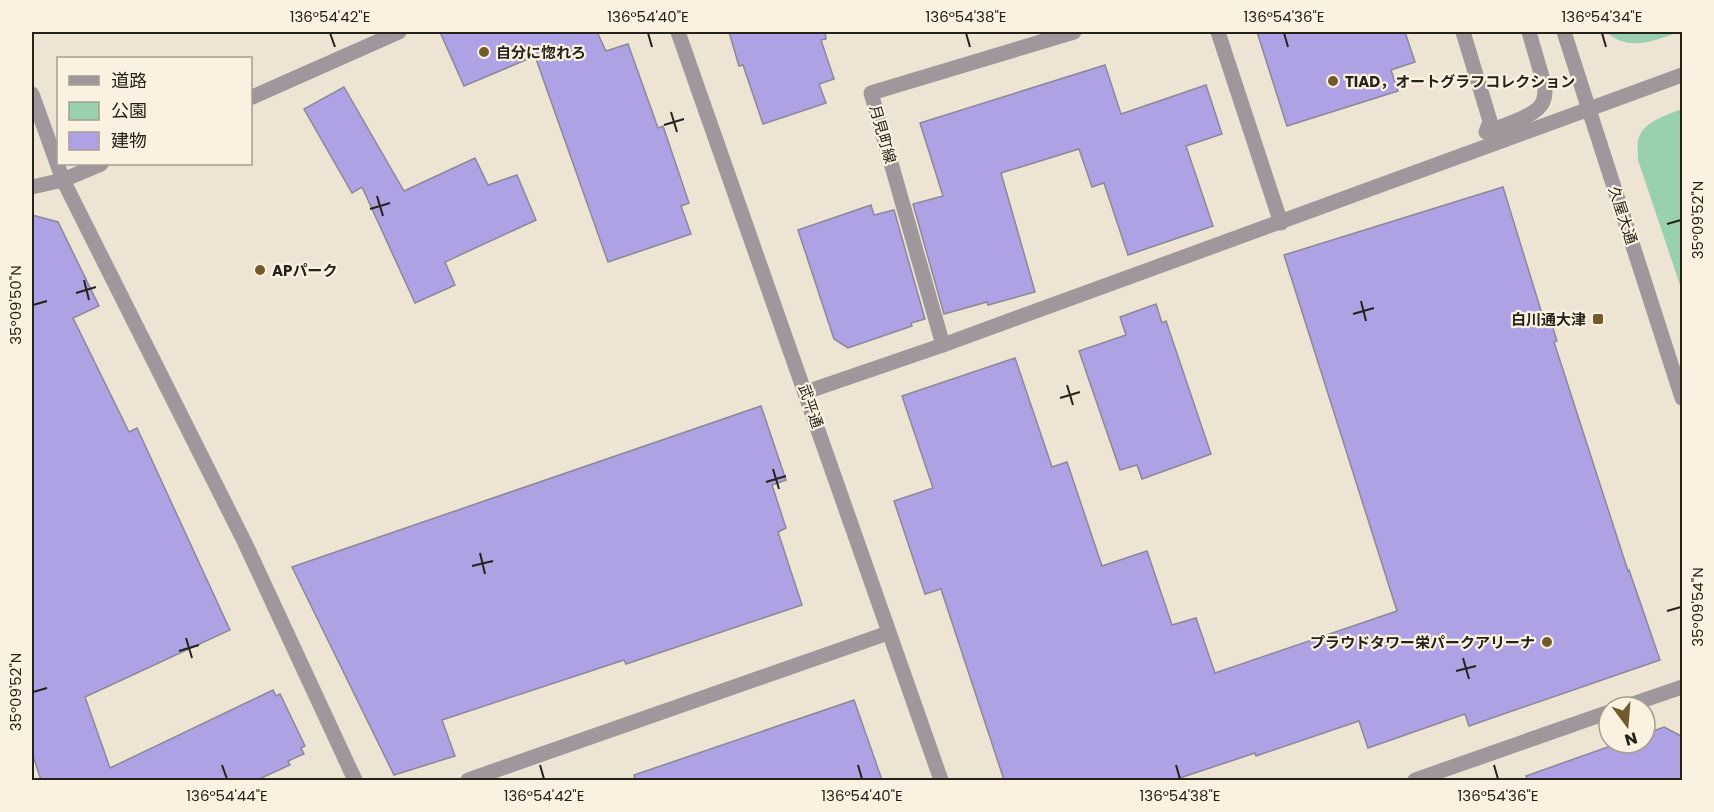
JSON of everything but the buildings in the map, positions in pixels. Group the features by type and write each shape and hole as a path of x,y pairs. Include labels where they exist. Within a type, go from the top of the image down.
{"street":[{"path":"252,97 399,32"},
{"name":"武平通","path":"678,32 941,780"},
{"name":"月見町線","path":"943,345 871,93 1074,32"},
{"path":"1218,32 1281,223"},
{"path":"1462,32 1490,121 1485,132 1532,113 1542,105 1545,87 1528,32"},
{"name":"久屋大通","path":"1564,32 1683,398"},
{"path":"806,392 1281,223 1683,75"},
{"path":"32,94 57,163"},
{"path":"58,165 63,180 245,543 355,780"},
{"path":"32,187 63,180 99,165"},
{"path":"468,780 888,633"},
{"path":"1657,696 1683,687"},
{"path":"1415,780 1597,716"}],"green space":[{"path":"1606,32 1679,32 1651,41 1633,43 1624,42"},
{"path":"1682,109 1682,291 1638,160 1638,141 1647,126"}],"place":[{"name":"自分に惚れろ","path":"484,52"},
{"name":"TIAD，オートグラフコレクション","path":"1333,81"},
{"name":"APパーク","path":"260,270"},
{"name":"白川通大津","path":"1598,319"},
{"name":"プラウドタワー栄パークアリーナ","path":"1547,642"}]}
